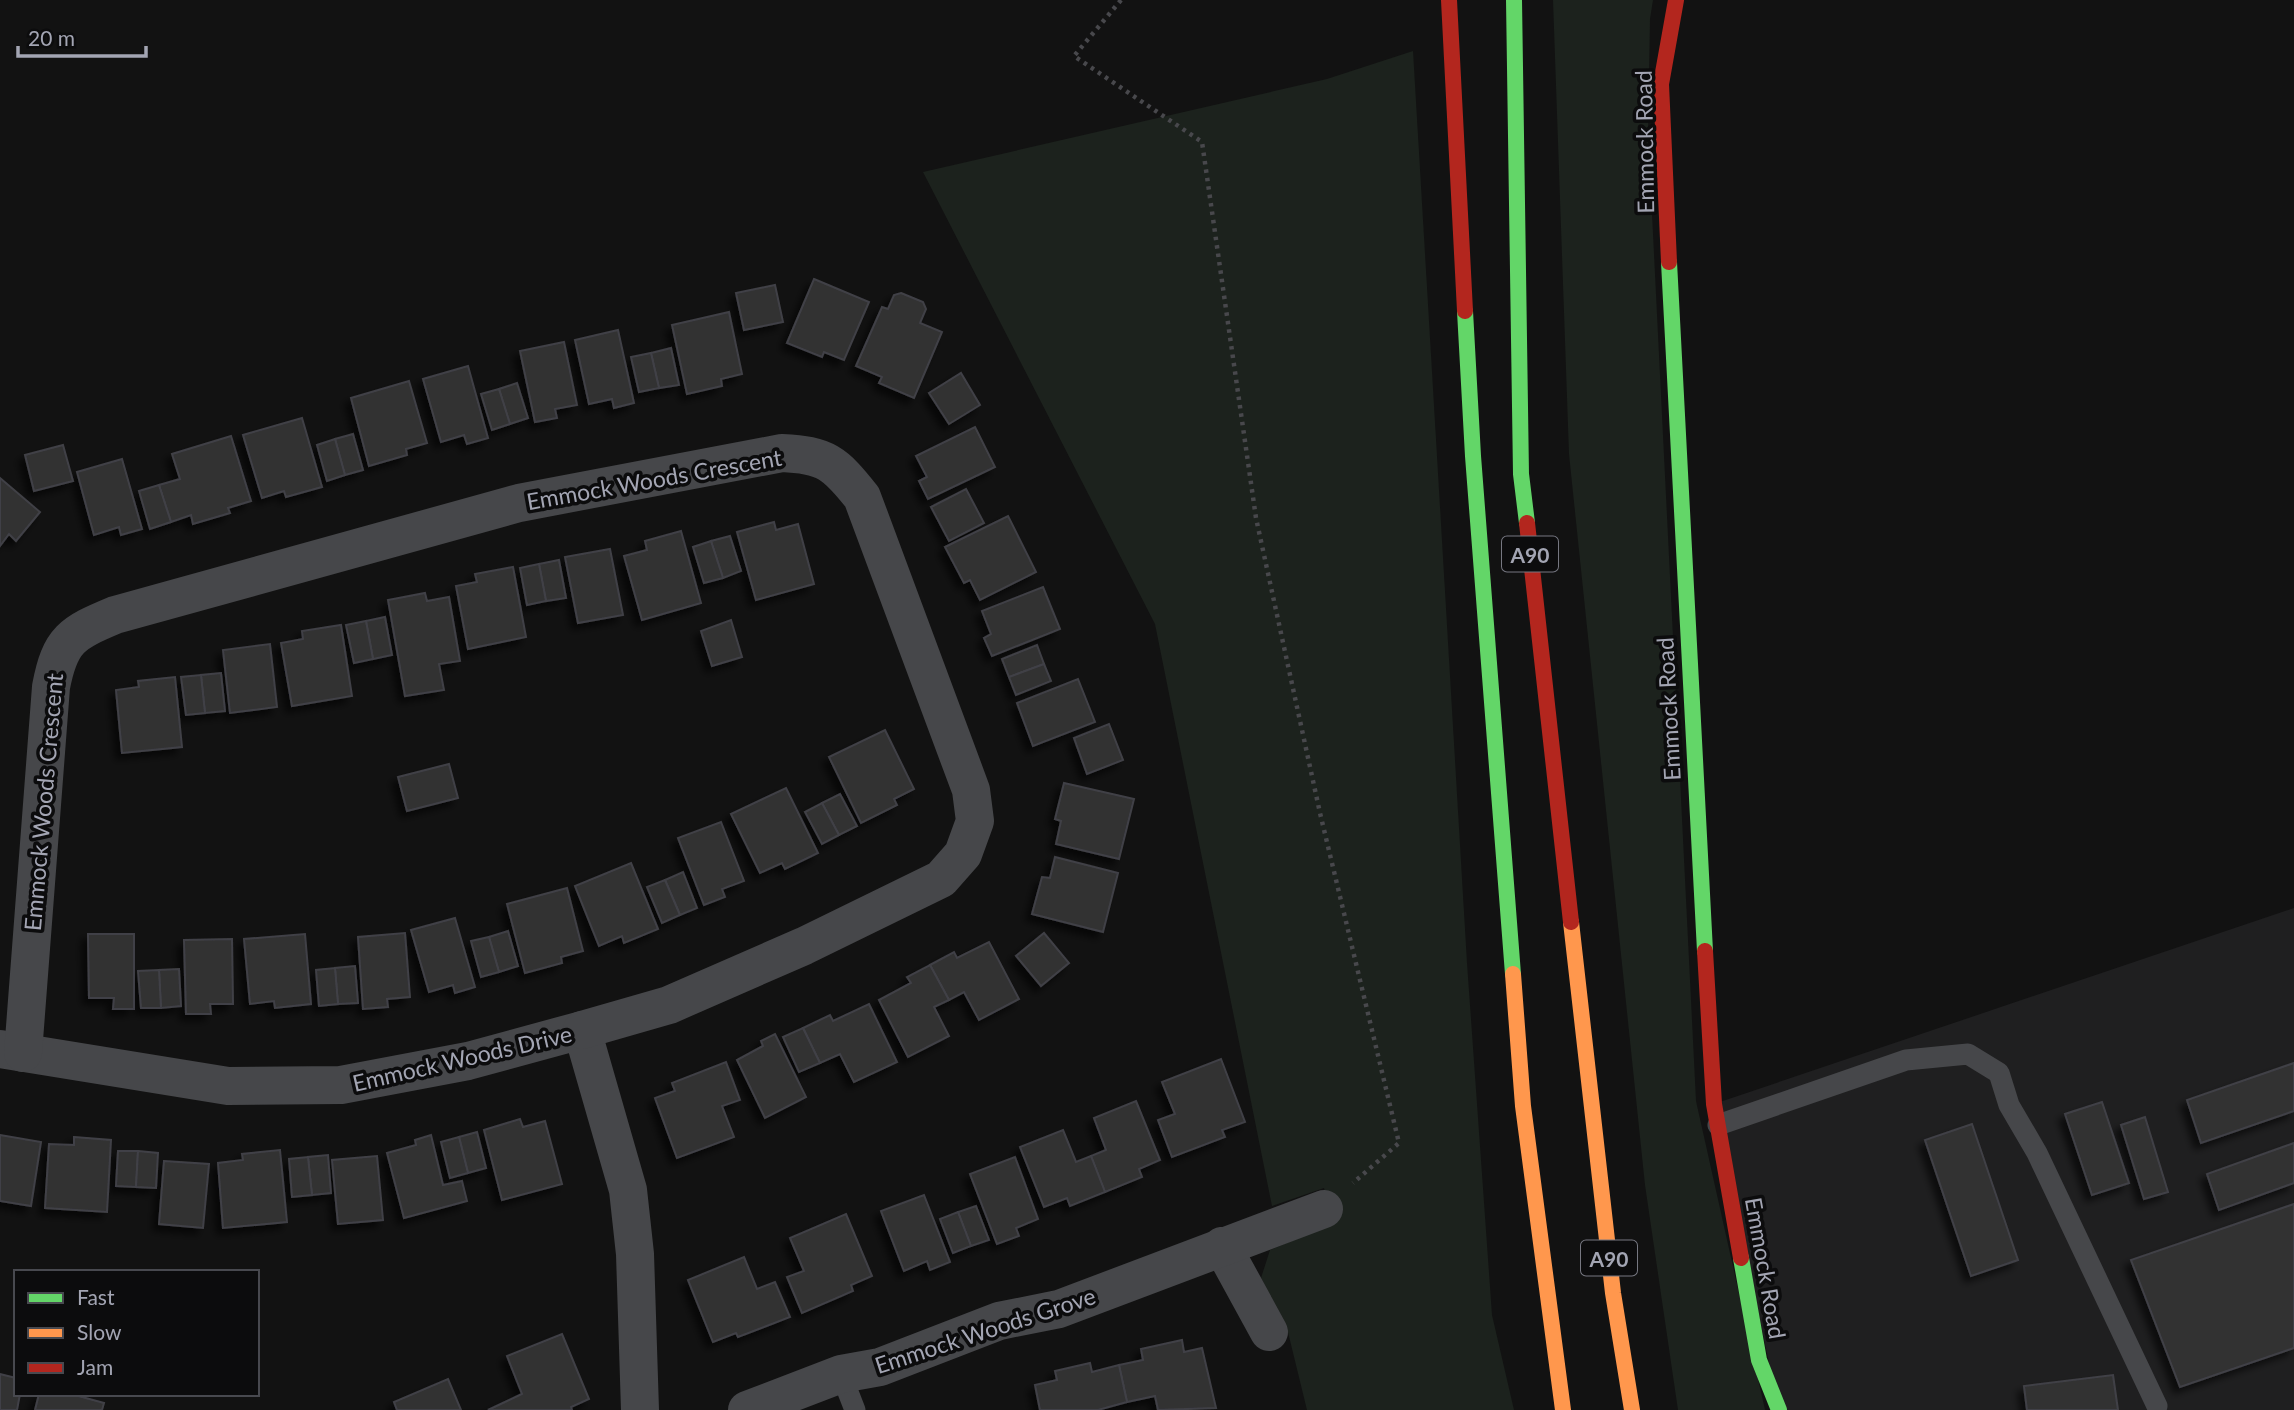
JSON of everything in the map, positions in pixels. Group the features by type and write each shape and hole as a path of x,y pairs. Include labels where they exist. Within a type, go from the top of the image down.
{"main road":[{"name":"A90","path":"1450,0 1473,456 1522,1107 1563,1410"},
{"name":"A90","path":"1514,0 1521,474 1613,1293 1632,1410"},
{"name":"Emmock Road","path":"1676,0 1661,84 1682,554 1718,1125 1759,1360 1779,1410"}],"street":[{"name":"Emmock Woods Crescent","path":"12,1051 51,687 57,655 80,629 115,615 519,503 782,453 815,455 843,472 862,497 971,790 975,821 963,854 942,879 804,946 669,1005 582,1030"},
{"name":"Emmock Woods Drive","path":"12,1051 228,1086 341,1085 468,1061 582,1030 628,1190 635,1254 640,1410"},
{"name":"Emmock Woods Grove","path":"747,1410 841,1374 880,1367 999,1321 1059,1308 1324,1209"},
{"path":"1222,1246 1269,1332"}],"lane":[{"path":"1718,1125 1906,1060 1968,1054 1998,1073 2009,1105 2037,1153 2157,1406"},
{"path":"841,1374 855,1410"}],"path":[{"path":"1121,0 1074,56 1202,142 1256,518 1320,813 1399,1143 1324,1209"}],"shaded area":[{"path":"1553,0 1653,0 1650,19 1648,133 1696,1101 1765,1410 1678,1410 1645,1185 1569,454"},
{"path":"1413,51 1467,963 1492,1315 1514,1410 1307,1410 1286,1324 1261,1278 1270,1250 1333,1224 1324,1188 1272,1206 1155,624 923,172 1327,79"},
{"path":"2294,908 2294,1410 1779,1410 1714,1104"}],"building":[{"path":"814,279 869,302 844,360 824,352 822,357 787,343"},
{"path":"775,285 783,322 744,330 736,293"},
{"path":"901,293 923,302 926,309 920,323 942,332 914,398 879,383 882,377 856,366 882,307 888,309 894,295"},
{"path":"729,312 742,374 721,379 722,386 687,394 672,325"},
{"path":"618,330 634,403 614,408 612,399 589,404 575,340"},
{"path":"564,342 577,405 555,409 557,418 535,422 520,351"},
{"path":"671,348 679,385 659,388 651,353"},
{"path":"651,353 659,388 639,392 631,357"},
{"path":"468,366 488,438 467,444 464,435 441,442 423,379"},
{"path":"961,373 980,405 949,424 929,393"},
{"path":"409,381 427,443 406,449 407,455 369,466 351,398"},
{"path":"517,383 528,418 510,424 499,389"},
{"path":"499,389 510,424 492,430 481,394"},
{"path":"302,418 322,487 286,497 284,491 262,498 243,435"},
{"path":"975,427 995,467 928,499 919,481 927,477 916,456"},
{"path":"353,434 363,470 345,475 335,439"},
{"path":"231,436 251,501 228,508 230,513 193,524 191,515 171,522 159,485 180,479 172,454"},
{"path":"335,439 345,475 327,481 317,445"},
{"path":"63,445 73,481 34,491 25,455"},
{"path":"122,459 142,529 121,535 119,527 94,535 77,472"},
{"path":"0,478 40,512 16,541 9,534 0,546"},
{"path":"159,485 171,522 150,529 139,491"},
{"path":"966,489 984,523 949,541 931,507"},
{"path":"1008,516 1036,572 980,600 970,580 964,583 945,547"},
{"path":"774,522 776,530 798,524 814,584 756,600 737,532"},
{"path":"681,531 701,603 642,620 624,556 647,550 645,541"},
{"path":"730,536 741,571 723,578 711,541"},
{"path":"711,541 723,578 704,583 693,547"},
{"path":"610,549 623,615 578,623 565,557"},
{"path":"559,560 566,598 546,601 539,564"},
{"path":"539,564 546,601 527,605 520,568"},
{"path":"513,567 526,637 468,649 456,586 477,582 475,574"},
{"path":"1043,587 1060,629 992,656 984,638 991,634 982,611"},
{"path":"425,593 427,601 449,597 460,661 439,664 444,690 405,696 388,600"},
{"path":"385,617 392,655 373,659 366,621"},
{"path":"731,620 742,657 712,666 701,631"},
{"path":"366,621 373,659 354,663 346,625"},
{"path":"341,625 352,696 292,706 281,643 303,639 302,631"},
{"path":"270,644 277,707 230,713 223,650"},
{"path":"1037,645 1044,664 1009,677 1002,659"},
{"path":"1044,664 1051,681 1016,695 1009,677"},
{"path":"221,673 225,711 205,713 201,675"},
{"path":"201,675 205,713 186,715 181,677"},
{"path":"175,677 182,747 122,753 116,690 139,687 138,681"},
{"path":"1078,679 1095,722 1033,746 1017,703"},
{"path":"1109,724 1123,760 1087,774 1074,738"},
{"path":"885,730 914,789 894,799 897,805 861,823 829,757"},
{"path":"449,764 458,798 407,811 398,777"},
{"path":"1064,783 1134,799 1119,859 1056,844 1061,821 1055,819"},
{"path":"786,788 818,853 785,869 782,863 760,873 731,814"},
{"path":"840,794 857,826 839,835 822,803"},
{"path":"822,803 839,835 822,844 805,812"},
{"path":"721,822 744,881 722,889 725,897 704,905 678,838"},
{"path":"1055,857 1118,873 1103,932 1032,914 1042,877 1050,878"},
{"path":"631,863 658,929 624,943 622,936 599,946 575,886"},
{"path":"683,872 697,908 680,915 665,880"},
{"path":"665,880 680,915 662,923 647,887"},
{"path":"567,888 583,951 561,957 562,963 525,973 507,904"},
{"path":"455,918 475,987 455,993 453,985 429,992 411,930"},
{"path":"508,931 518,966 499,972 489,937"},
{"path":"405,933 410,997 387,999 388,1007 363,1009 358,937"},
{"path":"1044,933 1069,963 1041,986 1016,956"},
{"path":"88,934 134,934 134,1009 113,1009 114,998 89,998"},
{"path":"305,934 311,1004 275,1008 274,1001 250,1004 244,939"},
{"path":"489,937 499,972 481,977 471,941"},
{"path":"232,939 233,1004 210,1004 211,1014 186,1014 184,940"},
{"path":"989,942 1019,999 979,1020 964,992 949,1000 930,965 954,952 957,958"},
{"path":"930,965 949,1000 934,1007 949,1036 908,1057 879,1000 911,983 907,977"},
{"path":"355,966 358,1003 338,1004 335,968"},
{"path":"335,968 338,1004 319,1006 316,970"},
{"path":"179,969 181,1006 161,1008 159,970"},
{"path":"159,970 161,1008 141,1008 138,971"},
{"path":"869,1004 897,1062 854,1082 840,1054 820,1063 803,1028 830,1015 833,1021"},
{"path":"803,1028 820,1063 799,1072 783,1037"},
{"path":"775,1034 806,1097 765,1118 737,1060 763,1046 761,1041"},
{"path":"1221,1059 1245,1122 1222,1130 1225,1137 1172,1157 1158,1120 1175,1114 1162,1082"},
{"path":"726,1062 740,1100 722,1106 734,1137 677,1158 655,1098 675,1091 672,1083"},
{"path":"2294,1063 2294,1111 2201,1143 2187,1100"},
{"path":"1136,1101 1160,1160 1139,1169 1142,1177 1105,1192 1091,1156 1106,1150 1094,1118"},
{"path":"2102,1102 2129,1183 2092,1195 2065,1114"},
{"path":"2145,1117 2168,1192 2144,1199 2121,1125"},
{"path":"520,1119 523,1127 545,1121 562,1184 502,1200 484,1130"},
{"path":"1972,1124 2018,1260 1971,1276 1925,1140"},
{"path":"1063,1130 1076,1162 1091,1156 1105,1192 1070,1206 1067,1198 1044,1207 1020,1147"},
{"path":"477,1132 486,1168 468,1173 459,1137"},
{"path":"0,1135 41,1142 31,1206 0,1201"},
{"path":"431,1135 443,1185 462,1181 467,1201 404,1218 387,1153 416,1145 415,1140"},
{"path":"74,1137 111,1140 107,1212 45,1208 49,1144 74,1145"},
{"path":"459,1137 468,1173 450,1178 441,1142"},
{"path":"2294,1143 2294,1183 2219,1210 2207,1174"},
{"path":"280,1150 287,1222 223,1228 218,1163 243,1160 242,1154"},
{"path":"118,1151 138,1151 136,1187 116,1186"},
{"path":"138,1151 158,1153 156,1188 136,1187"},
{"path":"328,1155 331,1193 312,1195 308,1157"},
{"path":"377,1156 383,1220 338,1224 332,1160"},
{"path":"308,1157 312,1195 292,1197 289,1159"},
{"path":"1015,1157 1038,1219 1016,1228 1019,1236 997,1244 970,1174"},
{"path":"164,1161 209,1164 203,1228 159,1224"},
{"path":"924,1195 950,1262 930,1270 927,1261 904,1271 881,1211"},
{"path":"2294,1204 2294,1348 2180,1387 2131,1260"},
{"path":"976,1206 989,1240 971,1246 958,1212"},
{"path":"958,1212 971,1246 953,1253 940,1219"},
{"path":"846,1214 872,1276 851,1285 853,1291 802,1313 787,1277 804,1271 790,1238"},
{"path":"744,1257 757,1289 775,1282 790,1317 738,1337 736,1333 713,1342 688,1280"},
{"path":"562,1334 589,1399 571,1407 572,1410 488,1410 522,1394 507,1356"},
{"path":"1182,1340 1184,1352 1202,1348 1216,1408 1158,1410 1155,1396 1127,1402 1119,1365 1143,1360 1141,1349"},
{"path":"1090,1363 1092,1372 1119,1365 1127,1402 1098,1410 1040,1410 1035,1385 1057,1380 1055,1371"},
{"path":"0,1374 14,1378 14,1396 20,1396 17,1410 0,1410"},
{"path":"2113,1375 2118,1410 2027,1410 2024,1386"},
{"path":"448,1379 461,1410 397,1410 394,1402"},
{"path":"38,1396 78,1396 104,1403 102,1410 35,1410"}],"traffic: fast":[{"path":"1514,0 1521,474 1527,523"},
{"path":"1669,262 1705,951"},
{"path":"1465,311 1473,456 1513,974"},
{"path":"1741,1258 1759,1360 1779,1410"}],"traffic: slow":[{"path":"1571,922 1613,1293 1632,1410"},
{"path":"1513,974 1523,1106 1563,1410"}],"traffic: jam":[{"path":"1449,0 1465,311"},
{"path":"1669,262 1661,84 1676,0"},
{"path":"1527,523 1571,922"},
{"path":"1705,951 1714,1104 1741,1258"}]}
